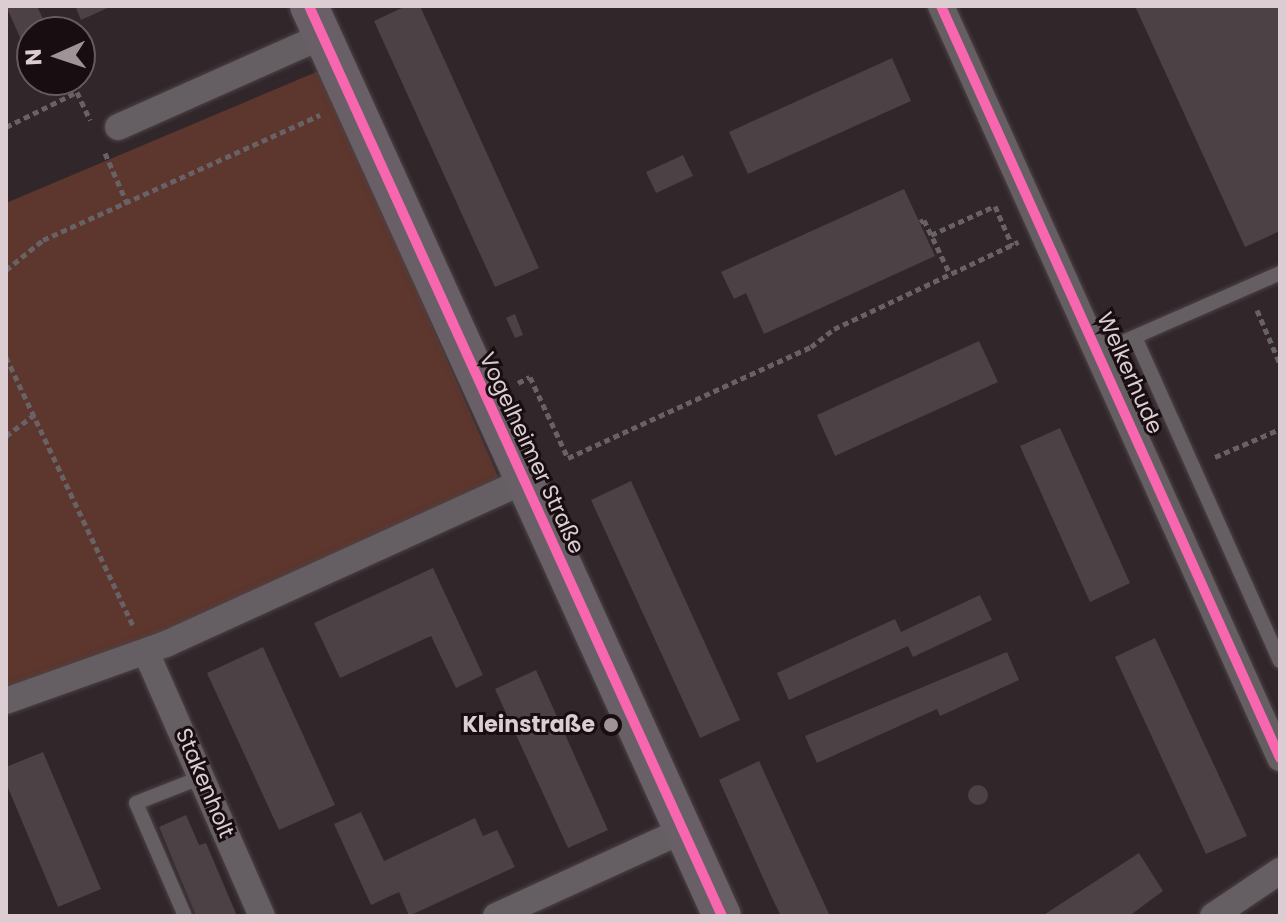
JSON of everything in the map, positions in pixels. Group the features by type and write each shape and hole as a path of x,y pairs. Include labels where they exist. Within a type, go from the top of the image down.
{"main road":[{"name":"Vogelheimer Straße","path":"316,21 722,916"}],"street":[{"name":"Welkerhude","path":"941,6 1280,758"},
{"name":"Vogelheimer Straße","path":"108,132 316,21"},
{"path":"6,701 146,652 523,481"},
{"name":"Stakenholt","path":"146,652 262,916"},
{"path":"496,916 682,831"},
{"path":"1213,916 1280,871"}],"lane":[{"path":"1098,353 1280,273"},
{"path":"1135,337 1280,661"},
{"path":"185,916 136,803 202,777"}],"path":[{"path":"6,127 77,92 108,132 127,203"},
{"path":"6,270 43,240 350,101"},
{"path":"931,235 995,206 1012,245"},
{"path":"920,222 924,220 950,274"},
{"path":"485,399 530,377 568,458 811,347 834,329 1044,230"},
{"path":"1247,287 1280,364"},
{"path":"6,357 36,413 146,652"},
{"path":"6,436 36,413"},
{"path":"1193,467 1280,429"}],"shaded area":[{"path":"321,70 499,479 166,639 6,694 6,203"}],"building":[{"path":"6,6 37,6 42,16 16,16 16,28"},
{"path":"75,6 112,6 90,16 79,16"},
{"path":"406,6 420,6 539,268 495,287 374,21"},
{"path":"1135,6 1280,6 1280,231 1245,247"},
{"path":"892,58 911,101 748,174 729,132"},
{"path":"683,155 693,176 656,193 646,172"},
{"path":"904,189 935,256 764,334 746,293 734,299 721,272"},
{"path":"515,314 523,335 515,338 506,318"},
{"path":"979,341 998,382 835,456 817,415"},
{"path":"1060,428 1130,583 1090,602 1020,446"},
{"path":"631,481 740,720 700,738 591,500"},
{"path":"433,568 483,675 456,688 431,636 340,678 314,623"},
{"path":"980,595 992,620 913,657 908,646 789,700 777,673 895,619 901,632"},
{"path":"1155,638 1247,836 1206,854 1115,657"},
{"path":"263,647 335,805 279,830 207,673"},
{"path":"1007,652 1019,680 940,716 937,709 817,763 805,736"},
{"path":"536,670 608,830 568,848 495,689"},
{"path":"43,752 101,889 58,907 6,783 6,767"},
{"path":"759,761 830,916 781,916 772,898 719,780"},
{"path":"974,785 982,785 988,795 982,805 974,805 968,799 968,791"},
{"path":"361,812 384,861 475,818 483,836 497,830 515,867 409,916 399,892 371,905 334,824"},
{"path":"186,815 199,845 206,843 237,916 196,916 159,827"},
{"path":"1139,853 1163,891 1129,916 1042,916"}],"cycle path":[{"path":"309,6 722,916"},
{"path":"941,6 1280,758"}],"place":[{"name":"Kleinstraße","path":"611,725"}]}
